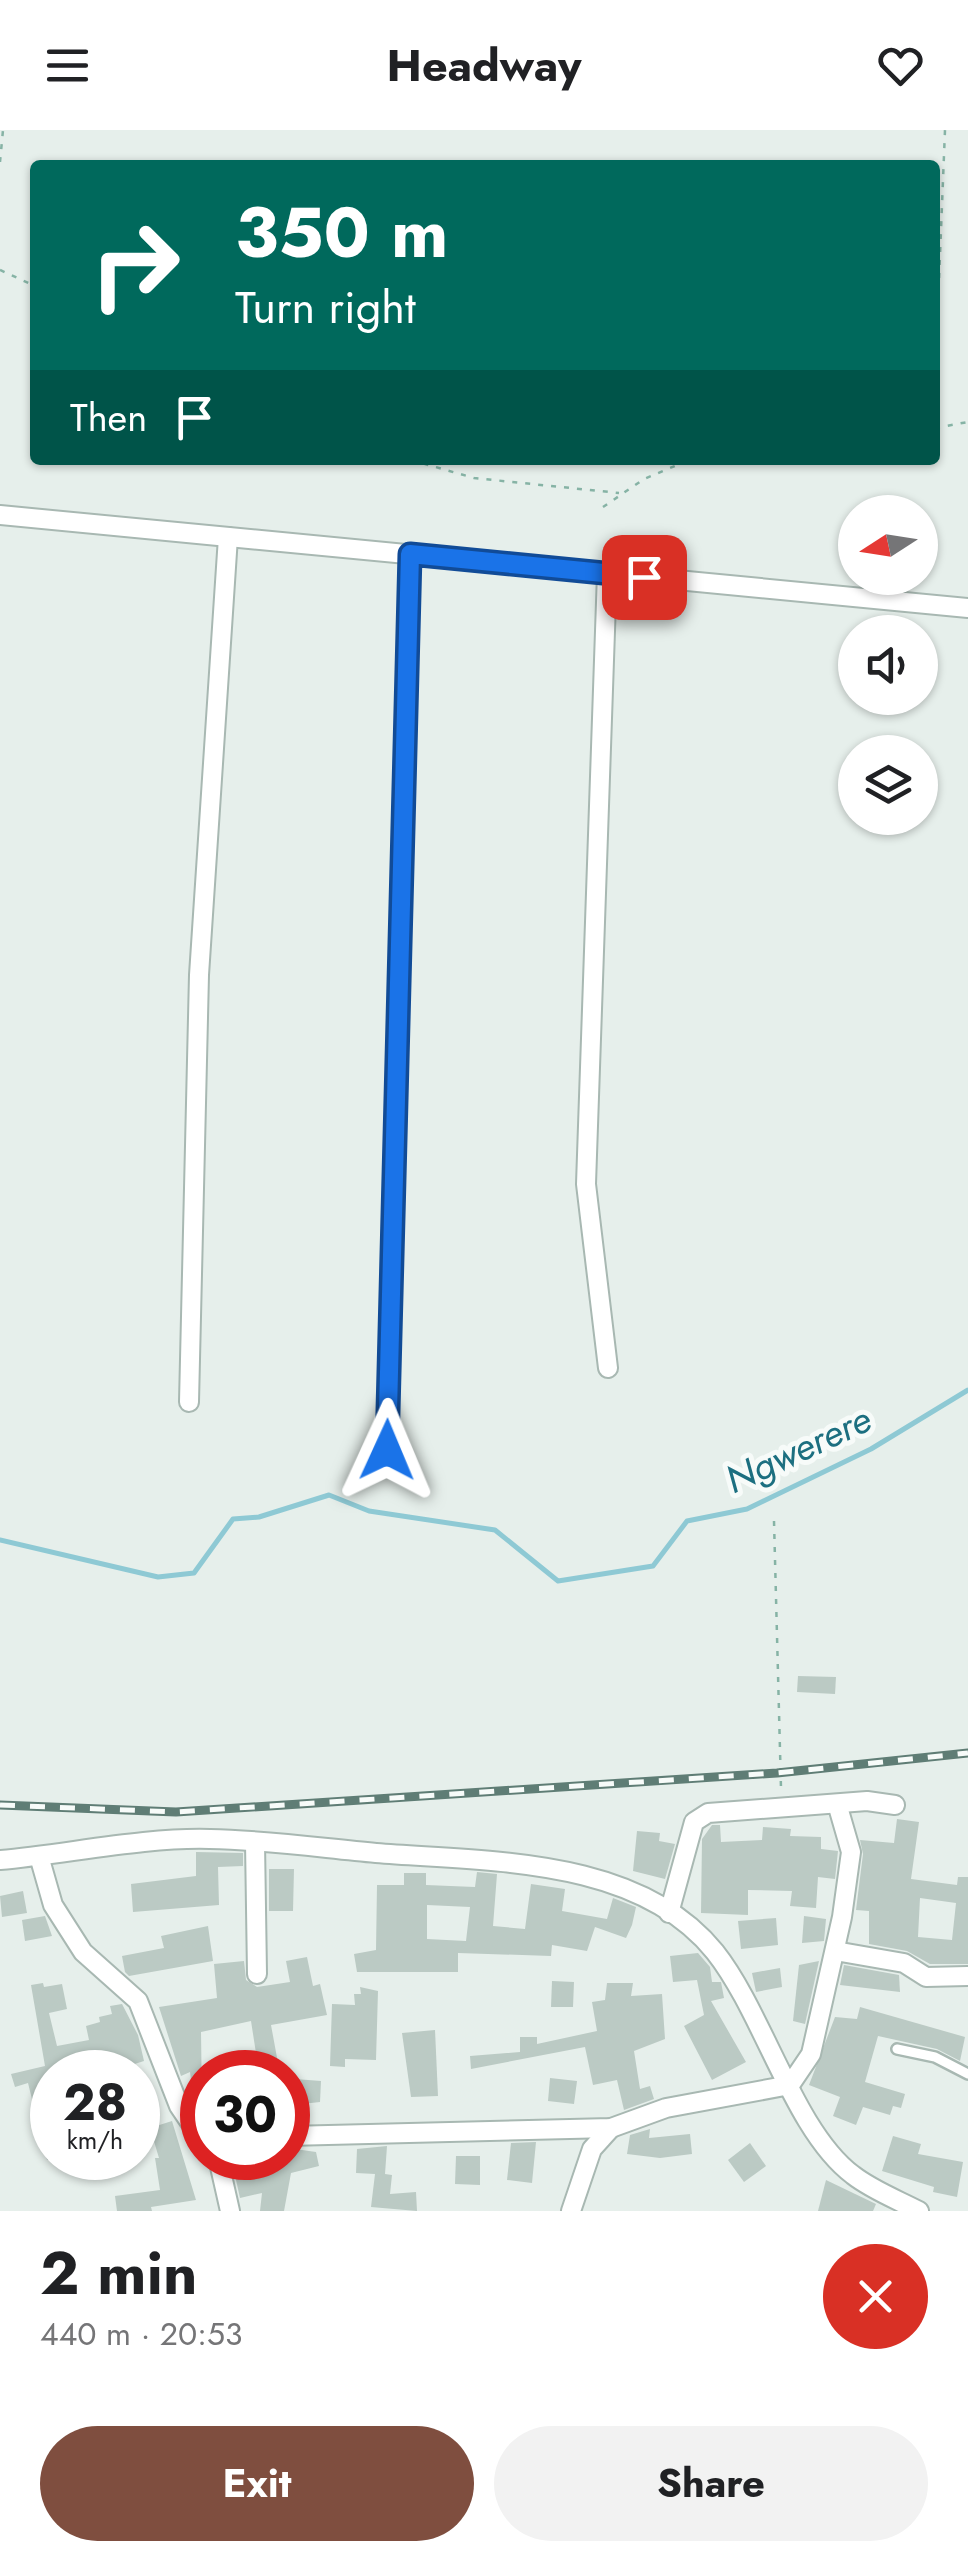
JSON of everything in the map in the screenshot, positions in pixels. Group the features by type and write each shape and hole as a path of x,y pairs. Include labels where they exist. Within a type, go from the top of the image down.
{"street":[{"path":"0,515 968,608"},
{"path":"189,1402 199,975 228,537"},
{"path":"387,1450 410,554"},
{"path":"607,573 586,1184 608,1368"},
{"path":"669,1913 694,1822 708,1813 866,1801 895,1805"},
{"path":"310,2135 611,2128 666,2108 790,2085 811,2054 836,1951 851,1852 838,1806"},
{"path":"0,1860 207,1838 540,1868 589,1877 669,1913 714,1951 767,2035 802,2114 851,2174 920,2211"},
{"path":"256,1842 256,1974"},
{"path":"39,1856 54,1905 83,1952 138,2001 180,2107"},
{"path":"836,1951 904,1963 926,1977 968,1976"},
{"path":"571,2211 592,2149 611,2128"},
{"path":"223,2180 230,2211"}],"lane":[{"path":"896,2048 935,2057 968,2074"}],"path":[{"path":"0,162 3,130"},
{"path":"940,255 945,130"},
{"path":"0,270 30,284"},
{"path":"940,427 968,422"},
{"path":"428,465 474,478 619,493"},
{"path":"603,508 619,493 678,465"},
{"path":"774,1521 779,1584 775,1682 782,1721 777,1774"}],"building":[{"path":"798,1676 836,1677 835,1694 797,1692"},
{"path":"897,1819 919,1822 911,1879 957,1885 958,1877 968,1877 968,1964 930,1964 907,1951 869,1944 869,1911 856,1910 863,1854 860,1840 894,1843","holes":["920,1898 956,1903 952,1940 918,1937"]},
{"path":"712,1825 720,1825 721,1842 762,1840 763,1827 791,1829 790,1836 821,1837 821,1849 838,1851 835,1879 818,1877 816,1908 790,1906 792,1891 748,1890 748,1915 701,1913 702,1839"},
{"path":"637,1831 660,1833 659,1841 675,1844 665,1879 633,1871"},
{"path":"196,1852 243,1853 243,1866 218,1867 219,1905 133,1912 131,1884 196,1876"},
{"path":"269,1869 294,1869 293,1911 269,1911"},
{"path":"477,1872 497,1874 493,1926 525,1929 531,1884 565,1889 562,1911 607,1919 613,1898 636,1907 626,1938 595,1927 587,1951 552,1945 551,1956 458,1953 458,1972 357,1972 354,1954 376,1950 377,1885 404,1885 404,1873 426,1873 426,1885 475,1887","holes":["427,1905 470,1907 466,1941 427,1939"]},
{"path":"23,1891 27,1913 2,1917 0,1896"},
{"path":"45,1916 52,1936 25,1941 22,1920"},
{"path":"804,1916 826,1919 824,1941 802,1943"},
{"path":"776,1918 778,1945 741,1949 738,1921"},
{"path":"208,1926 213,1961 129,1976 125,1972 122,1956 164,1948 161,1936"},
{"path":"698,1953 710,1967 712,1982 721,1982 724,1998 711,2001 746,2062 712,2080 684,2026 704,2015 697,1980 673,1982 670,1956"},
{"path":"307,1957 313,1986 320,1984 327,2015 271,2025 276,2050 256,2050 251,2021 201,2032 201,2050 180,2050 180,2073 159,2007 217,1998 214,1964 244,1961 246,1980 257,1987 290,1982 286,1961"},
{"path":"819,1961 805,2024 793,2021 799,1965"},
{"path":"844,1965 899,1975 900,1992 840,1985"},
{"path":"780,1968 782,1987 756,1992 752,1973"},
{"path":"552,1981 574,1982 573,2007 551,2007"},
{"path":"607,1983 633,1983 631,1996 662,1994 665,2039 634,2051 640,2089 650,2086 654,2099 624,2110 617,2080 593,2085 585,2047 471,2069 470,2056 520,2052 520,2037 537,2037 537,2044 597,2031 592,2002 605,2000"},
{"path":"62,1984 67,2009 49,2013 57,2046 89,2040 86,2026 112,2014 110,2006 122,2004 141,2050 42,2050 31,1985"},
{"path":"360,1987 378,1991 376,2060 345,2059 345,2067 330,2066 332,2004 355,2005 354,1994 361,1994"},
{"path":"860,2007 965,2037 960,2061 937,2049 878,2036 865,2082 905,2094 901,2108 893,2106 890,2115 863,2107 856,2125 833,2116 840,2097 809,2085 835,2017 857,2019"},
{"path":"435,2030 438,2096 411,2097 402,2033"},
{"path":"30,2070 30,2091 28,2083 15,2087 11,2074"},
{"path":"550,2078 577,2081 574,2104 548,2101"},
{"path":"310,2080 321,2081 320,2102 310,2103"},
{"path":"172,2121 180,2147 180,2180 190,2180 196,2200 151,2207 152,2211 117,2211 115,2196 160,2190 160,2125"},
{"path":"650,2129 649,2138 690,2134 692,2154 660,2158 627,2154 630,2135"},
{"path":"893,2136 921,2144 918,2154 963,2162 957,2197 933,2192 934,2187 882,2171"},
{"path":"536,2142 532,2183 507,2180 511,2143"},
{"path":"750,2143 766,2166 744,2182 728,2160"},
{"path":"387,2146 385,2174 392,2175 390,2194 416,2192 417,2211 371,2207 375,2174 356,2173 357,2149"},
{"path":"310,2151 316,2152 319,2166 310,2168"},
{"path":"456,2156 480,2156 480,2185 455,2184"},
{"path":"236,2180 290,2180 284,2211 260,2211 262,2193 240,2198"},
{"path":"826,2180 876,2204 873,2211 818,2211"}],"waterway":[{"name":"Ngwerere","path":"0,1540 158,1577 194,1573 233,1519 259,1517 329,1495 369,1511 495,1530 558,1581 653,1566 687,1521 747,1509 871,1449 968,1390"}],"railway":[{"path":"0,1805 176,1812 777,1773 968,1753"}],"route":[{"path":"387,1450 410,554 644,577"}]}
